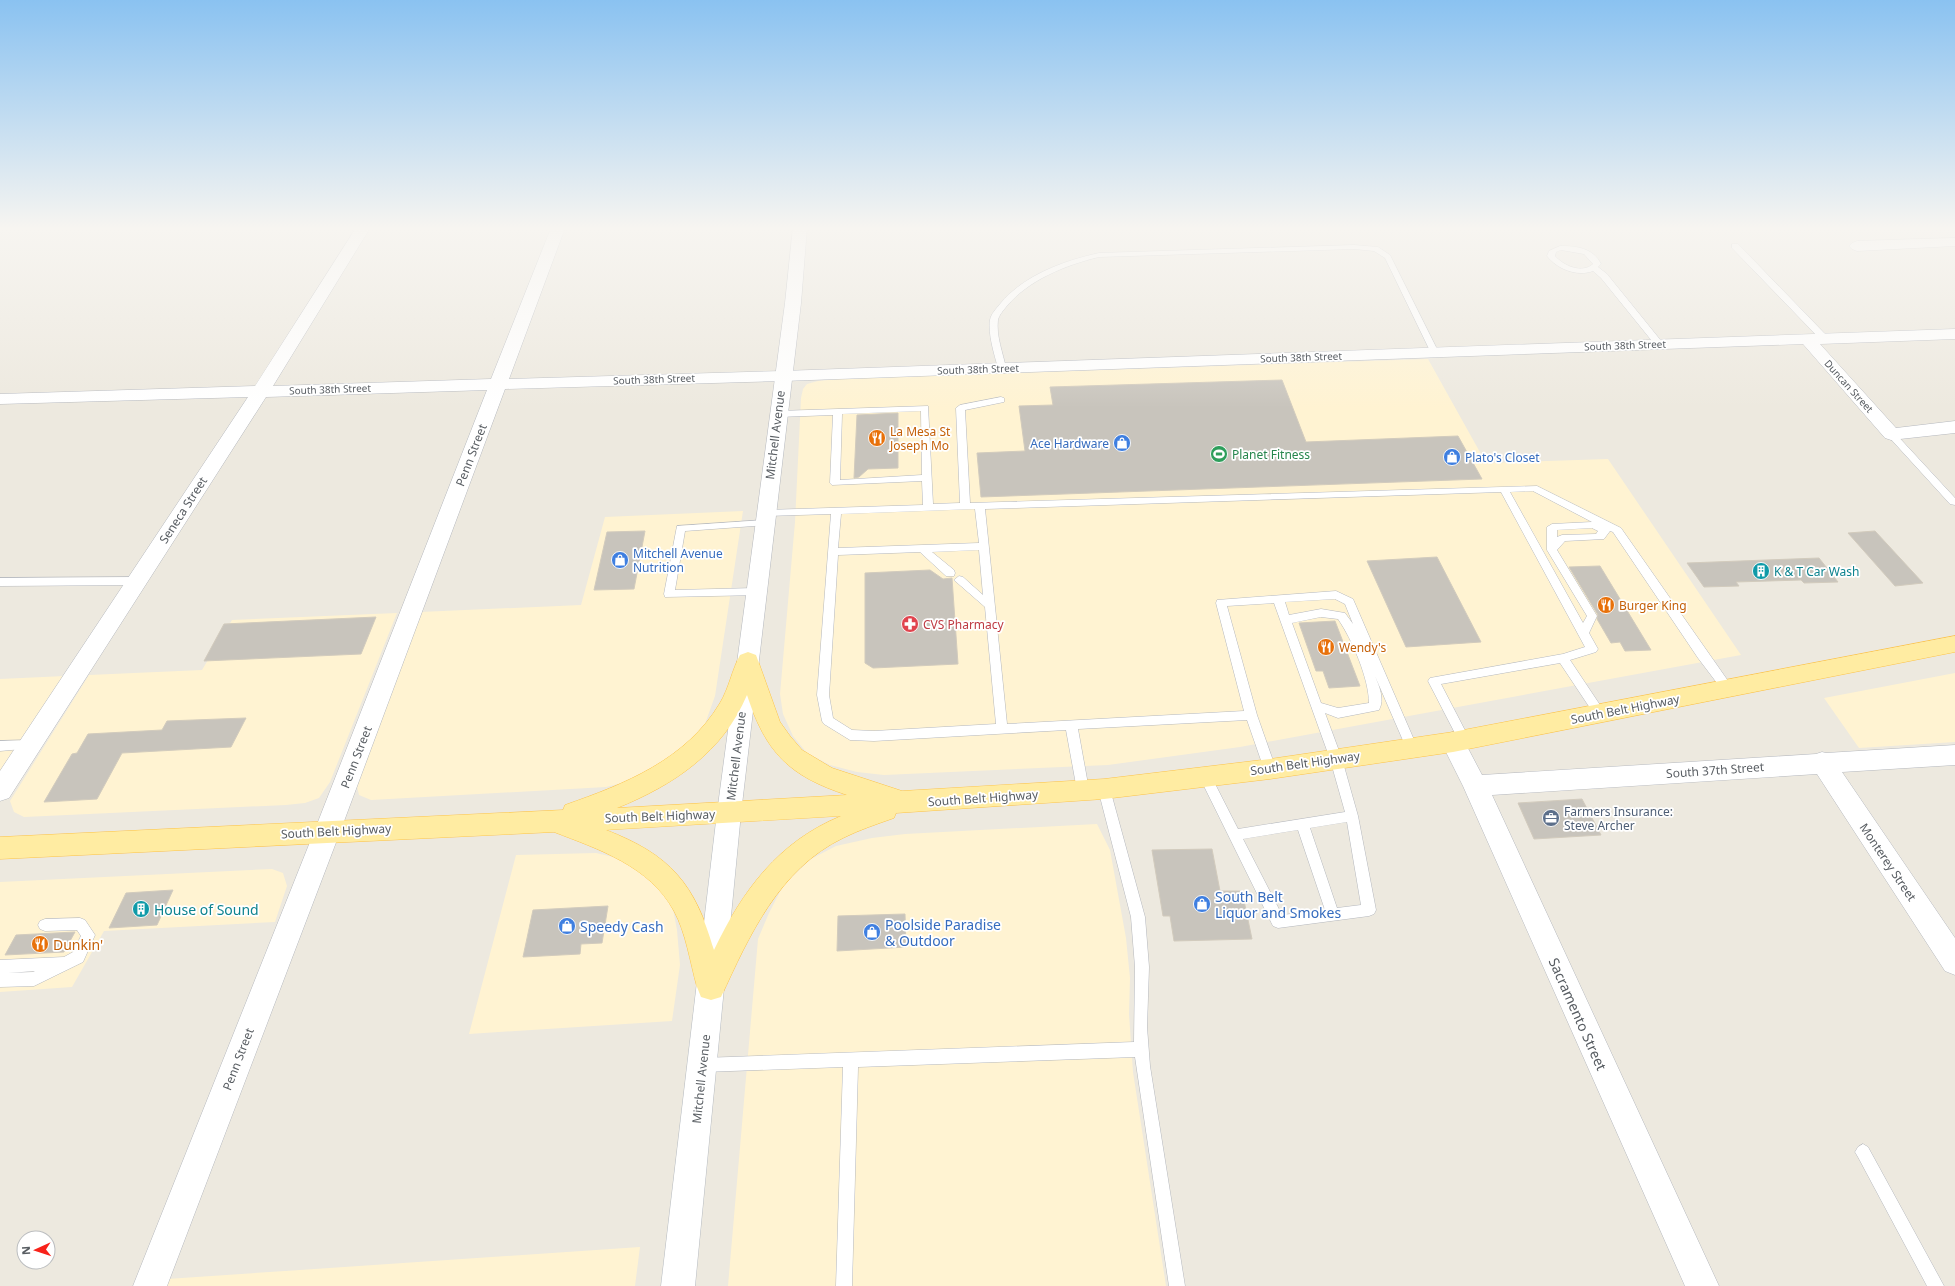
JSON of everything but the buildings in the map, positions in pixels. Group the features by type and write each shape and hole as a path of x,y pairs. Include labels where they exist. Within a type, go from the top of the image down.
{"main road":[{"name":"South Belt Highway","path":"0,848 729,813 910,803 1094,790 1270,769 1412,749 1600,714 1955,644"},
{"path":"748,661 772,728 792,758 821,776 910,803"},
{"path":"551,821 634,790 672,770 694,754 710,736 730,707 748,661"},
{"path":"711,987 735,936 770,881 800,852 833,831 878,812 910,803"},
{"path":"551,821 608,841 644,859 665,879 685,904 696,935 711,987"}],"street":[{"name":"Seneca Street","path":"0,791 260,392 325,288"},
{"name":"Penn Street","path":"150,1286 327,832 535,288"},
{"name":"Mitchell Avenue","path":"678,1286 729,813 782,376 794,288"},
{"name":"South 38th Street","path":"0,399 782,376 1435,353 1806,338 1955,334"},
{"name":"Duncan Street","path":"1806,338 1891,434"},
{"path":"1891,434 1955,427"},
{"name":"Sacramento Street","path":"1458,741 1474,786 1702,1286"},
{"name":"South 37th Street","path":"1474,786 1822,762 1955,755"},
{"name":"Monterey Street","path":"1822,762 1955,962"}],"lane":[{"path":"1002,368 996,340 994,318 1006,300 1022,288"},
{"path":"1404,288 1435,353"},
{"path":"1614,288 1659,344"},
{"path":"1776,288 1824,338"},
{"path":"965,506 960,408 1001,400"},
{"path":"778,414 925,408 928,508"},
{"path":"838,412 834,483 927,478"},
{"path":"1891,434 1953,502"},
{"path":"756,592 669,594 681,528 836,510 1534,488 1617,530 1702,655 1727,688"},
{"path":"1458,741 1434,680 1563,658 1592,649 1504,490"},
{"path":"980,506 1002,729"},
{"path":"836,510 823,695 828,722 850,735 874,736 1251,715"},
{"path":"1583,633 1592,616 1552,550 1552,527 1593,525 1603,530 1617,530"},
{"path":"1552,550 1562,538 1600,537 1603,530"},
{"path":"833,552 983,546"},
{"path":"922,548 954,577 989,605"},
{"path":"0,582 137,581"},
{"path":"1270,769 1251,715 1221,603 1336,595 1349,602 1412,749"},
{"path":"1205,776 1278,922 1369,910 1352,816 1336,759 1278,599"},
{"path":"1286,620 1322,613 1341,616 1353,632 1375,690 1375,707 1338,713 1317,706"},
{"path":"1563,658 1600,714"},
{"path":"1071,724 1138,917 1142,967 1140,1027 1143,1066 1177,1286"},
{"path":"0,746 30,745"},
{"path":"1235,835 1352,816"},
{"path":"1303,825 1332,915"},
{"path":"0,980 34,979 78,957 88,935 80,924 45,925"},
{"path":"0,967 65,963"},
{"path":"702,1065 851,1061 1142,1049"},
{"path":"844,1286 851,1061"},
{"path":"1863,1152 1936,1286"}],"shaded area":[{"path":"1428,359 1486,463 1608,459 1741,655 1240,747 1108,765 884,775 857,772 830,765 807,753 793,736 783,714 780,694 795,522 801,398 803,389 807,384 818,381 839,379"},
{"path":"743,511 715,696 705,724 688,747 634,780 606,787 371,800 359,795 356,782 420,612 581,605 605,517"},
{"path":"397,613 330,782 319,798 305,803 286,805 24,817 14,812 10,801 89,675 202,670 232,620"},
{"path":"1955,673 1955,742 1859,748 1824,698"},
{"path":"65,676 0,775 0,679"},
{"path":"1097,824 1110,850 1126,938 1130,978 1129,1014 1133,1072 1166,1286 728,1286 758,939 784,884 811,859 836,846 872,838 905,834"},
{"path":"596,853 622,859 644,871 663,892 673,909 677,930 680,965 672,1021 469,1034 516,855"},
{"path":"272,869 283,873 287,886 275,922 104,931 72,987 0,992 0,882"},
{"path":"640,1247 635,1286 165,1286 167,1279"}],"place":[{"name":"La Mesa St Joseph Mo","path":"877,438"},
{"name":"Ace Hardware","path":"1122,443"},
{"name":"Planet Fitness","path":"1219,454"},
{"name":"Plato's Closet","path":"1452,457"},
{"name":"Mitchell Avenue Nutrition","path":"620,560"},
{"name":"K & T Car Wash","path":"1761,571"},
{"name":"Burger King","path":"1606,605"},
{"name":"CVS Pharmacy","path":"910,624"},
{"name":"Wendy's","path":"1326,647"},
{"name":"Farmers Insurance: Steve Archer","path":"1551,818"},
{"name":"South Belt Liquor and Smokes","path":"1202,904"},
{"name":"House of Sound","path":"141,909"},
{"name":"Speedy Cash","path":"567,926"},
{"name":"Poolside Paradise & Outdoor","path":"872,932"},
{"name":"Dunkin'","path":"40,944"}]}
